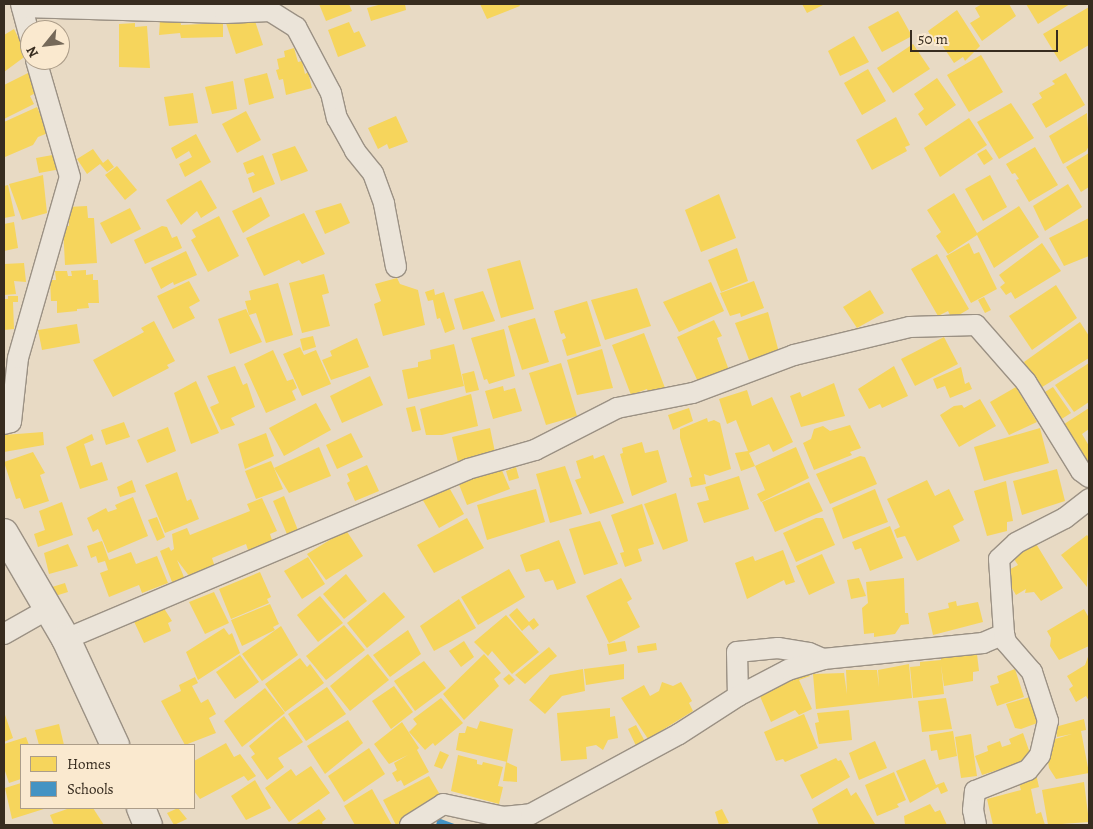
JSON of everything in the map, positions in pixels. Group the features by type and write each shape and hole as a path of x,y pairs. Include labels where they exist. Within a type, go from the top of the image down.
{"street":[{"path":"26,20 22,6 272,7 296,27 331,93 337,118 354,151 373,173 384,204 396,267"},
{"path":"4,424 11,422 18,358 70,177 39,70"},
{"path":"66,638 468,469 535,450 616,408 693,393 794,355 910,328 976,325 1026,382 1081,471 1089,477"},
{"path":"976,825 973,810 975,791 1028,770 1040,755 1048,721 1032,672 1006,642 998,581 999,559 1016,543 1065,518 1089,500"},
{"path":"4,533 66,638 115,744"},
{"path":"4,634 50,608"},
{"path":"410,825 443,804 503,817 530,820 679,734 738,696 788,670 822,659 975,644 1004,634"},
{"path":"738,696 737,652 778,648 822,659"},
{"path":"141,809 148,825"}],"building: Homes":[{"path":"319,4 349,4 352,11 326,21"},
{"path":"382,4 405,4 406,10 371,21 367,8"},
{"path":"480,4 519,4 520,6 487,19"},
{"path":"802,4 825,4 807,13"},
{"path":"982,4 1009,4 1016,16 982,41 970,23 980,17 975,8"},
{"path":"1026,4 1070,4 1038,24"},
{"path":"1089,7 1089,45 1060,62 1043,34"},
{"path":"957,10 980,46 965,61 963,57 954,63 940,42 936,45 928,31"},
{"path":"898,11 912,36 882,52 868,27"},
{"path":"253,15 263,45 236,54 226,23"},
{"path":"180,19 181,25 223,23 223,37 181,38 180,33 159,35 160,20"},
{"path":"349,22 354,33 359,31 366,46 338,57 328,30"},
{"path":"135,23 135,27 147,26 150,68 119,67 119,24"},
{"path":"14,29 20,41 20,60 4,72 4,35"},
{"path":"854,36 869,62 840,76 828,51"},
{"path":"913,44 930,69 893,93 877,68"},
{"path":"294,48 298,62 302,61 305,74 308,72 312,88 286,95 283,79 279,80 276,70 279,69 277,59 285,57 284,51"},
{"path":"981,55 1003,92 969,112 947,75"},
{"path":"868,69 886,101 862,115 844,83"},
{"path":"28,73 37,92 30,96 34,104 4,119 4,85"},
{"path":"267,73 274,98 249,105 244,79"},
{"path":"1066,73 1085,105 1046,128 1032,104 1042,98 1039,93 1055,84 1052,81"},
{"path":"937,78 956,105 926,126 918,114 924,109 914,94"},
{"path":"233,81 237,109 212,114 205,87"},
{"path":"193,93 198,123 169,126 164,97"},
{"path":"1011,103 1034,138 999,159 977,122"},
{"path":"37,107 48,133 38,137 33,145 5,157 4,122"},
{"path":"246,111 261,140 237,153 222,124"},
{"path":"1087,113 1089,146 1086,151 1063,164 1049,136"},
{"path":"396,116 408,142 389,149 387,144 378,149 368,128"},
{"path":"896,117 910,145 905,147 907,151 872,170 856,140"},
{"path":"969,118 987,145 940,177 924,148"},
{"path":"196,134 211,162 185,177 179,164 192,157 189,151 176,159 171,148"},
{"path":"295,146 308,171 281,181 272,154"},
{"path":"1035,147 1058,185 1029,202 1016,180 1019,179 1015,173 1012,174 1006,164"},
{"path":"93,149 103,163 108,159 114,167 107,172 100,164 87,174 77,159"},
{"path":"986,149 993,159 984,165 977,154"},
{"path":"1089,153 1089,187 1081,192 1066,167"},
{"path":"58,154 61,169 39,173 36,158"},
{"path":"263,155 275,184 253,193 248,178 255,175 253,172 247,174 243,163"},
{"path":"117,166 137,190 125,200 105,175"},
{"path":"43,175 47,213 22,220 9,184"},
{"path":"990,175 1007,207 983,221 965,189"},
{"path":"201,180 217,208 201,218 197,211 181,225 166,200"},
{"path":"1068,184 1082,207 1045,231 1033,206"},
{"path":"8,185 15,216 4,218 4,186"},
{"path":"954,193 977,233 1019,206 1039,237 994,268 977,235 948,254 936,236 941,232 927,210"},
{"path":"719,194 736,238 701,252 685,210"},
{"path":"261,197 270,216 243,233 232,211"},
{"path":"341,203 350,223 325,234 315,211"},
{"path":"87,206 88,218 94,218 97,263 65,265 63,226 69,226 68,207"},
{"path":"130,208 141,229 111,244 100,223"},
{"path":"304,213 325,254 302,264 299,260 264,276 246,238"},
{"path":"219,216 239,256 208,272 191,240 196,237 192,230"},
{"path":"1089,218 1089,256 1064,266 1049,238"},
{"path":"14,222 18,248 4,251 4,224"},
{"path":"162,226 167,227 172,238 177,236 182,248 145,264 134,240"},
{"path":"969,243 974,254 979,252 997,289 971,303 946,256"},
{"path":"1042,243 1061,271 1015,299 1011,292 1006,295 1000,287 1005,283 999,275"},
{"path":"737,248 748,281 721,292 708,260"},
{"path":"186,251 197,275 174,285 173,282 161,289 151,268"},
{"path":"937,254 969,309 952,319 948,311 938,316 911,269"},
{"path":"520,260 534,309 501,318 487,269"},
{"path":"24,263 26,282 14,281 16,294 4,295 4,264"},
{"path":"86,270 86,275 93,274 93,280 98,280 99,303 88,303 89,308 77,309 77,311 57,313 57,301 51,301 50,280 56,280 55,271 67,271 68,276 72,276 71,271"},
{"path":"324,274 329,293 322,295 330,326 302,333 289,283"},
{"path":"397,278 400,284 418,290 425,325 383,336 374,304 381,301 375,284"},
{"path":"189,281 200,301 189,307 195,318 173,329 157,296"},
{"path":"754,281 764,308 741,317 740,313 730,316 720,293"},
{"path":"711,282 724,311 679,332 663,302"},
{"path":"278,283 293,335 266,343 256,313 249,315 245,301 251,300 249,291"},
{"path":"1056,285 1077,318 1032,350 1009,316"},
{"path":"637,288 651,326 605,340 591,300"},
{"path":"434,289 435,295 444,292 455,329 445,333 440,318 437,319 433,300 428,301 425,292"},
{"path":"870,290 884,313 857,328 843,307"},
{"path":"483,291 495,321 463,330 454,299"},
{"path":"8,296 18,296 18,302 13,302 14,329 4,330 4,299 8,299"},
{"path":"984,297 991,310 985,313 978,300"},
{"path":"587,301 601,346 567,356 562,340 566,338 564,333 561,334 554,311"},
{"path":"246,309 262,342 230,354 218,319"},
{"path":"768,312 780,356 751,365 735,323"},
{"path":"535,318 549,362 522,370 508,326"},
{"path":"714,320 722,336 717,338 730,373 700,386 677,337"},
{"path":"154,321 175,361 167,365 169,368 113,397 93,360 144,332 141,328"},
{"path":"1080,322 1089,336 1089,358 1039,389 1024,362"},
{"path":"77,324 80,343 42,350 38,330"},
{"path":"504,329 515,376 489,384 487,379 484,380 471,338"},
{"path":"644,333 665,388 649,394 647,389 631,395 612,345"},
{"path":"313,336 316,347 303,351 300,339"},
{"path":"944,337 958,364 915,386 901,359"},
{"path":"357,338 369,367 331,380 322,360 332,356 330,351"},
{"path":"454,344 464,386 408,399 402,370 418,367 418,362 431,359 430,350"},
{"path":"300,347 304,355 316,350 331,384 302,396 283,354"},
{"path":"602,349 613,388 577,395 567,360"},
{"path":"273,350 287,381 293,379 297,388 292,391 296,400 266,413 244,364"},
{"path":"561,363 577,416 546,425 529,373"},
{"path":"1089,363 1089,402 1074,412 1055,385"},
{"path":"235,366 243,385 247,383 255,407 231,418 235,425 221,430 210,407 219,403 207,376"},
{"path":"894,366 908,396 882,408 880,404 869,409 858,389"},
{"path":"961,367 965,384 969,382 972,389 950,398 945,386 937,389 933,379"},
{"path":"474,371 479,390 466,393 462,374"},
{"path":"370,376 383,405 342,423 330,396"},
{"path":"196,381 219,433 191,444 174,393"},
{"path":"834,383 845,416 801,427 790,396 800,392 802,397"},
{"path":"503,386 504,391 515,388 522,411 493,419 485,391"},
{"path":"1016,387 1037,422 1009,435 990,402"},
{"path":"1053,387 1071,413 1057,422 1040,395"},
{"path":"747,390 752,406 772,397 793,442 773,452 769,444 749,453 755,466 741,471 735,453 748,451 736,420 727,424 719,399"},
{"path":"471,394 478,426 442,435 426,435 420,409"},
{"path":"980,399 996,426 959,447 940,415 954,406 962,405 964,408"},
{"path":"316,403 331,430 284,456 269,428"},
{"path":"415,406 421,430 412,432 406,408"},
{"path":"689,408 693,421 673,430 668,415"},
{"path":"1089,408 1089,429 1082,434 1089,446 1089,475 1058,428"},
{"path":"707,418 708,422 714,420 720,423 731,469 710,476 704,474 706,484 691,487 689,478 692,477 680,438 680,429"},
{"path":"124,422 130,437 106,445 101,430"},
{"path":"850,425 861,448 850,452 852,455 814,470 803,443 811,439 814,429 823,426 830,431"},
{"path":"168,427 176,451 147,463 137,440"},
{"path":"490,428 496,457 458,462 452,437"},
{"path":"1040,428 1049,463 984,481 974,447"},
{"path":"43,432 44,445 4,452 4,435"},
{"path":"266,433 274,456 245,469 238,444"},
{"path":"351,433 363,457 337,469 326,445"},
{"path":"92,434 94,440 84,444 91,466 102,462 108,480 80,489 66,447"},
{"path":"642,442 645,453 658,450 667,482 632,496 620,454 623,453 622,448"},
{"path":"319,447 331,476 289,493 274,468"},
{"path":"796,447 809,478 761,502 757,494 765,490 755,466"},
{"path":"33,452 45,473 40,475 49,501 24,509 20,498 16,499 4,462"},
{"path":"593,455 594,459 604,455 624,503 590,514 575,480 581,478 576,461"},
{"path":"860,456 865,457 877,484 830,504 816,474"},
{"path":"271,461 283,489 256,499 245,471"},
{"path":"367,465 379,491 355,501 347,483 350,481 347,474"},
{"path":"500,466 510,489 467,505 458,482"},
{"path":"565,466 582,514 550,523 536,474"},
{"path":"516,467 519,478 509,481 506,471"},
{"path":"1057,469 1065,501 1022,515 1013,481"},
{"path":"177,472 187,501 191,499 199,519 165,533 145,485"},
{"path":"739,476 749,509 704,523 697,503 709,500 705,487"},
{"path":"132,480 136,492 120,497 117,487"},
{"path":"927,480 935,496 949,489 964,520 953,526 960,541 917,561 905,536 897,538 894,530 900,527 887,499"},
{"path":"1006,481 1013,521 1007,522 1007,531 987,536 974,491"},
{"path":"446,482 464,514 439,528 421,497"},
{"path":"809,482 823,511 775,532 762,502"},
{"path":"536,489 545,522 487,540 477,505"},
{"path":"875,489 888,522 843,539 832,508"},
{"path":"676,493 688,541 663,550 644,504"},
{"path":"284,496 300,535 289,539 273,501"},
{"path":"133,497 148,536 108,553 98,529 93,532 87,518 106,508 108,512 117,509 115,505"},
{"path":"262,498 277,531 270,534 273,543 249,553 246,544 212,558 215,567 190,577 177,560 186,582 174,587 160,551 169,547 171,551 174,549 172,534 187,528 190,535 250,511 247,504"},
{"path":"62,502 73,535 38,547 34,534 45,530 39,511"},
{"path":"642,504 654,544 638,549 642,561 625,567 620,553 624,552 611,515"},
{"path":"157,517 165,537 157,541 148,520"},
{"path":"467,518 484,548 434,573 417,545"},
{"path":"816,518 823,518 835,545 796,562 783,533"},
{"path":"600,521 618,564 584,575 569,529"},
{"path":"890,526 903,558 870,571 861,548 855,550 852,542"},
{"path":"346,530 363,556 326,580 307,554"},
{"path":"1087,535 1089,538 1087,587 1061,555"},
{"path":"559,540 576,583 557,590 553,580 545,582 539,569 526,572 520,555"},
{"path":"102,541 109,560 131,552 136,564 157,556 168,583 142,593 139,585 109,597 100,573 108,570 105,561 98,563 96,556 91,558 87,546"},
{"path":"1035,542 1063,588 1041,601 1034,592 1025,593 1026,589 1016,595 1003,573 1018,565 1012,556"},
{"path":"68,544 78,566 49,574 44,553"},
{"path":"783,550 795,582 786,585 784,580 747,599 735,563 753,556 755,561"},
{"path":"822,554 835,583 809,595 796,566"},
{"path":"308,557 325,584 302,599 284,571"},
{"path":"509,569 525,597 478,625 461,597"},
{"path":"260,572 271,597 267,599 269,603 231,619 219,589"},
{"path":"346,574 367,601 344,619 323,594"},
{"path":"621,578 632,599 627,602 640,627 609,643 586,596"},
{"path":"859,578 866,596 851,599 847,580"},
{"path":"904,578 905,613 908,613 909,624 901,625 895,634 874,637 874,633 864,634 862,608 868,603 866,582"},
{"path":"65,583 68,592 55,596 52,587"},
{"path":"214,592 229,623 205,634 189,602"},
{"path":"384,592 405,617 367,648 347,623"},
{"path":"320,596 343,623 318,642 297,615"},
{"path":"459,599 476,628 434,651 420,626"},
{"path":"956,601 957,606 978,602 983,622 933,635 928,613 949,608 948,603"},
{"path":"160,602 172,621 168,623 171,631 144,643 131,615"},
{"path":"270,604 279,624 273,627 275,630 242,646 231,620"},
{"path":"517,608 529,622 534,618 539,625 533,630 529,625 522,631 509,615"},
{"path":"1084,609 1089,618 1089,646 1059,660 1050,646 1051,638 1047,631"},
{"path":"506,615 539,652 512,674 492,651 488,656 474,642"},
{"path":"344,625 365,650 326,680 306,656"},
{"path":"281,626 298,655 262,681 242,654"},
{"path":"224,628 229,635 232,633 240,653 198,680 186,652"},
{"path":"408,630 421,654 390,677 373,655"},
{"path":"464,641 474,657 461,667 449,651"},
{"path":"625,641 627,651 609,655 607,644"},
{"path":"656,643 657,650 638,653 637,646"},
{"path":"549,647 557,656 525,684 515,675"},
{"path":"368,654 389,680 350,711 330,686"},
{"path":"484,654 501,673 494,679 499,686 464,720 443,694"},
{"path":"977,654 979,671 973,672 973,681 944,686 941,665 944,694 913,698 910,667 920,666 920,662 941,660 941,657"},
{"path":"1089,654 1089,701 1086,696 1076,702 1069,689 1073,686 1067,676 1085,665"},
{"path":"240,655 259,682 235,699 216,672"},
{"path":"300,658 307,667 310,664 324,683 285,712 265,684"},
{"path":"424,661 446,688 415,711 394,681"},
{"path":"624,664 624,679 586,685 584,669"},
{"path":"909,664 912,698 816,709 813,674 844,673 847,694 846,670 877,670 879,687 878,670"},
{"path":"583,669 585,691 562,696 545,714 529,700 550,675"},
{"path":"807,669 810,676 799,680 812,709 799,715 795,710 771,722 759,694 798,677"},
{"path":"1015,669 1024,697 997,706 990,686 999,683 997,676"},
{"path":"509,674 515,680 509,685 503,679"},
{"path":"195,677 198,683 192,686 201,703 208,699 216,714 209,718 216,733 184,744 161,701 181,691 179,685"},
{"path":"662,682 673,686 681,682 692,701 689,703 693,711 648,739 621,698 644,685 650,696 659,691"},
{"path":"394,686 413,712 391,729 372,701"},
{"path":"327,687 346,714 306,741 288,714"},
{"path":"265,688 285,713 242,747 224,721"},
{"path":"1033,696 1040,722 1021,729 1015,728 1006,704"},
{"path":"441,698 463,723 435,746 433,743 425,750 409,732 417,724 413,719"},
{"path":"946,698 952,729 922,732 918,701"},
{"path":"610,708 610,717 615,716 618,738 608,740 603,750 596,745 586,747 587,759 561,761 557,713"},
{"path":"849,710 852,740 819,744 815,723 819,722 817,713"},
{"path":"4,712 13,738 4,742"},
{"path":"804,714 818,748 785,762 783,759 776,761 764,732"},
{"path":"284,716 303,742 278,758 284,767 267,780 251,757 255,754 249,746"},
{"path":"1084,719 1086,730 1081,731 1089,773 1056,779 1049,768 1045,742 1072,734 1057,737 1055,727"},
{"path":"348,720 363,743 325,774 307,746"},
{"path":"480,721 513,729 507,762 456,750 459,733 465,733 467,726 477,729"},
{"path":"402,722 419,748 417,750 429,772 404,786 401,780 397,782 392,773 397,770 394,763 408,755 389,764 374,744"},
{"path":"59,724 64,744 39,744 35,730"},
{"path":"636,725 648,747 639,752 628,729"},
{"path":"953,731 957,756 939,760 937,750 931,751 929,735"},
{"path":"1023,733 1032,759 982,775 975,756 988,751 987,746 1000,741 1002,747 1011,744 1009,739"},
{"path":"971,734 977,776 961,778 955,737"},
{"path":"26,737 29,744 20,744 20,779 9,783 4,768 4,744"},
{"path":"875,741 887,768 859,780 849,753"},
{"path":"226,743 234,757 240,754 256,776 248,781 244,776 200,799 195,792 195,760"},
{"path":"369,748 385,774 344,802 328,776"},
{"path":"440,751 449,755 442,769 434,766"},
{"path":"458,755 477,760 477,764 482,765 483,762 503,767 498,786 503,787 499,804 451,791"},
{"path":"836,758 838,761 841,760 850,777 812,799 800,775"},
{"path":"925,759 936,785 944,782 948,791 941,794 938,787 910,803 896,771"},
{"path":"506,762 517,767 517,782 503,781"},
{"path":"311,766 330,793 289,822 265,788 291,769 296,776"},
{"path":"894,772 906,800 897,804 899,807 877,816 865,785"},
{"path":"1036,774 1039,787 1031,789 1036,814 1041,812 1045,825 993,825 987,799 1021,790 1018,780"},
{"path":"429,776 443,800 396,825 383,800"},
{"path":"255,780 271,808 246,820 231,796"},
{"path":"1084,782 1089,822 1048,825 1042,790"},
{"path":"20,783 20,809 44,809 12,819 5,788"},
{"path":"847,788 851,796 856,792 875,824 819,825 812,809"},
{"path":"372,789 392,825 355,825 344,806"},
{"path":"930,804 935,812 940,810 947,825 905,825 904,816"},
{"path":"67,809 94,809 104,825 54,825 50,815"},
{"path":"179,809 187,819 174,825 167,813"},
{"path":"319,809 326,819 322,822 323,825 295,825"},
{"path":"722,809 729,823 719,825 715,812"}],"building: Schools":[{"path":"438,818 457,825 436,825"}]}
